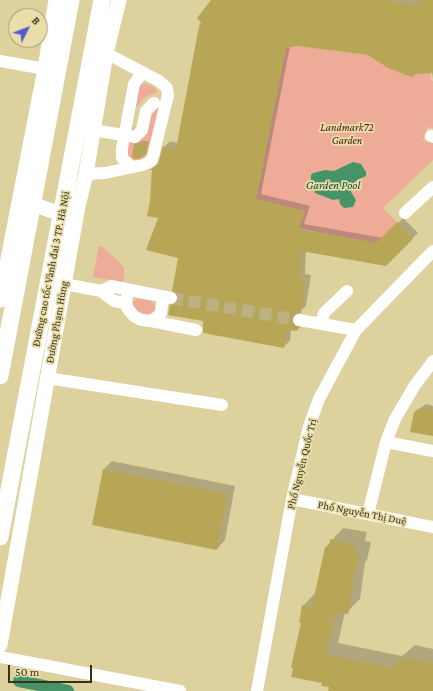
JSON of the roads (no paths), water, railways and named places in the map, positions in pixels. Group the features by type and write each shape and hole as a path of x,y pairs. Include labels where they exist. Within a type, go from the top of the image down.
{"highway":[{"path":"0,376 71,0"},
{"name":"Đường cao tốc Vành đai 3 TP. Hà Nội","path":"0,537 102,0"}],"main road":[{"name":"Đường Phạm Hùng","path":"0,644 78,206 86,174 106,52 119,0"},
{"path":"1,295 45,69 53,3"},
{"path":"21,197 34,205 58,212 69,212 78,206"}],"street":[{"path":"86,174 104,173 132,168 151,161 167,92 167,88 159,81 106,52"},
{"path":"0,61 45,69"},
{"path":"132,168 122,158 121,154 134,84 143,72"},
{"path":"136,125 139,109 142,104 151,97 167,92"},
{"path":"93,130 135,137 139,134 146,111 154,103"},
{"path":"405,213 433,187"},
{"name":"Phố Nguyễn Quốc Trị","path":"258,691 292,499 309,426 330,378 356,330 433,252"},
{"path":"64,284 101,292 114,301 126,303"},
{"path":"101,292 111,286 167,297 161,313 151,321"},
{"path":"128,290 126,303 134,316 196,330"},
{"path":"321,324 324,313 346,290"},
{"path":"299,320 356,330"},
{"path":"368,514 386,442 402,406 433,361"},
{"path":"47,378 222,405"},
{"path":"386,442 433,451"},
{"name":"Phố Nguyễn Thị Duệ","path":"292,499 433,527"},
{"path":"0,657 180,691"}],"water":[{"name":"Garden Pool","path":"353,162 361,164 366,172 366,176 357,180 352,185 351,192 356,200 353,207 344,208 340,204 339,199 333,200 315,193 311,180 311,175 313,173 325,170 334,171"}],"waterway":[{"path":"19,681 68,691"}],"tunnel":[{"path":"171,298 299,320"}],"park label":[{"name":"Landmark72 Garden","path":"347,134"}]}
